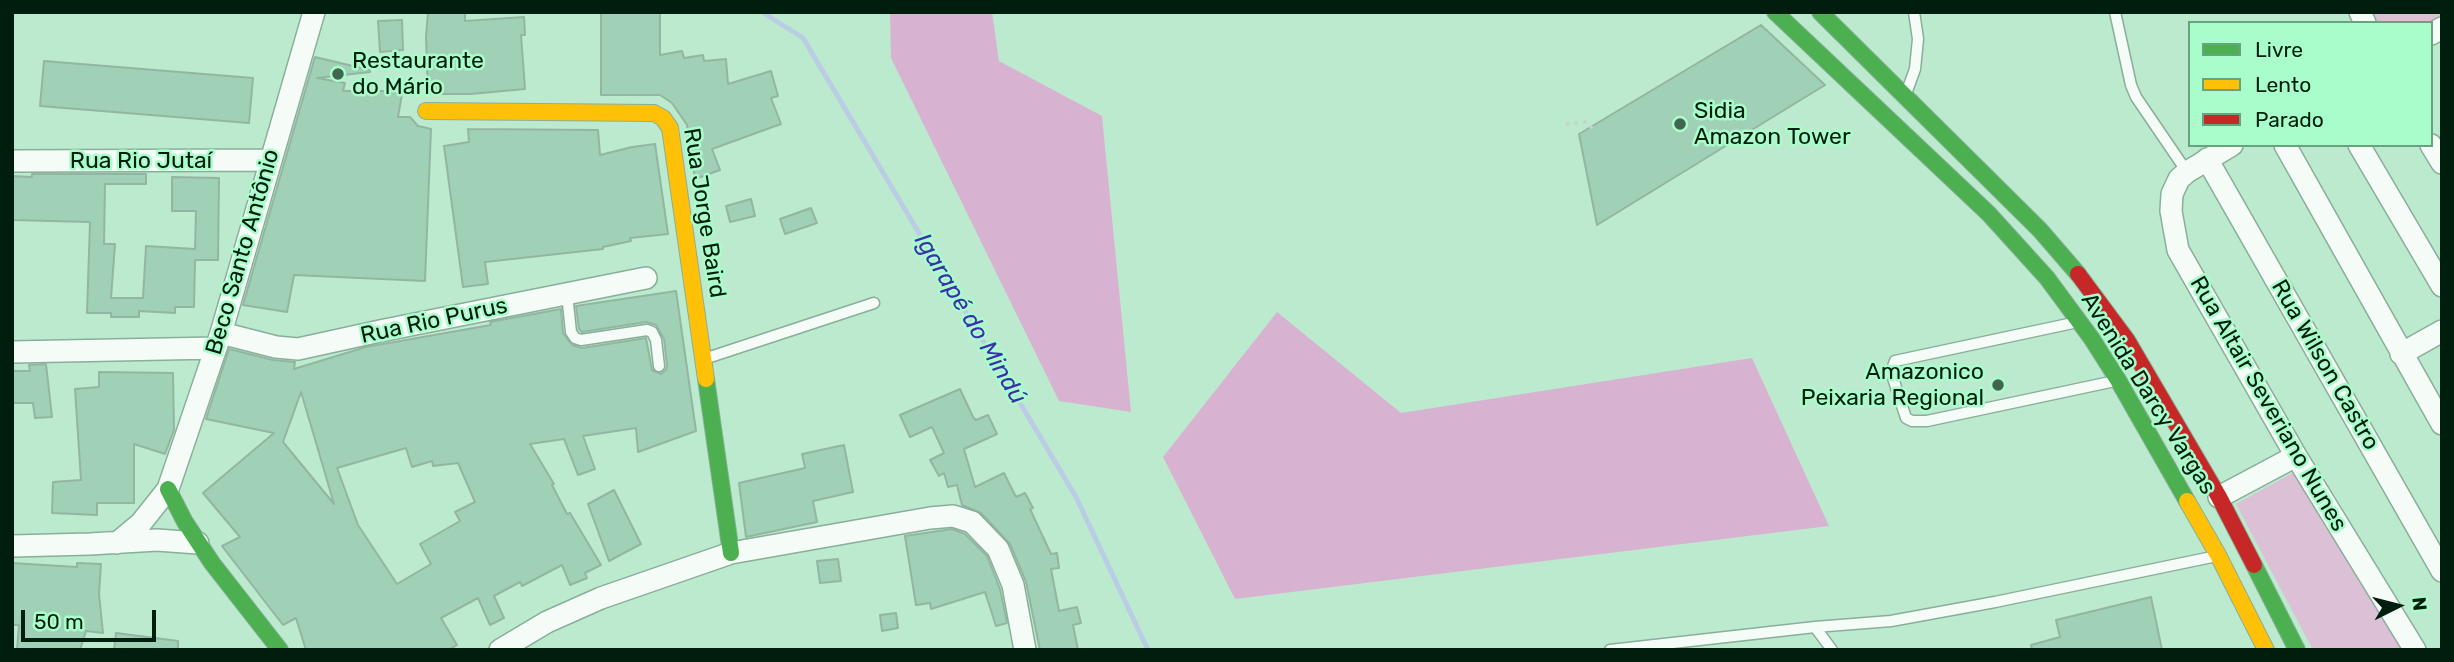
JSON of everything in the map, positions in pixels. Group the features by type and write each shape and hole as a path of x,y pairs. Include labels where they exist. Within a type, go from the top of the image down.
{"main road":[{"name":"Avenida Darcy Vargas","path":"1775,12 1989,214 2047,278 2080,321 2118,380 2218,555 2266,650"},
{"name":"Avenida Darcy Vargas","path":"1822,13 2040,230 2096,296 2127,340 2219,497 2297,650"},
{"name":"Rua Jorge Baird","path":"426,111 654,113 663,118 670,128 731,553"},
{"path":"168,489 198,543 280,650"}],"street":[{"name":"Beco Santo Antônio","path":"117,543 148,516 168,489 219,341 314,12"},
{"name":"Rua Altair Severiano Nunes","path":"2228,147 2179,179 2172,194 2171,211 2178,250 2296,456 2415,650"},
{"path":"2286,147 2442,424"},
{"path":"2360,147 2442,286"},
{"path":"2432,147 2442,163"},
{"name":"Rua Wilson Castro","path":"2207,159 2442,571"},
{"name":"Rua Rio Jutaí","path":"12,161 270,160"},
{"name":"Rua Rio Purus","path":"12,352 219,341 298,349 646,278"},
{"path":"2401,354 2442,331"},
{"path":"2219,497 2296,456"},
{"path":"500,650 547,622 601,598 731,553 930,517 953,516 972,522 998,549 1013,586 1026,650"},
{"path":"12,546 157,540 198,543"}],"lane":[{"path":"1905,97 1915,69 1918,38 1914,12"},
{"path":"2115,12 2136,97 2187,172"},
{"path":"567,294 575,338 581,340 647,330 652,332 656,340 659,366"},
{"path":"704,359 874,303"},
{"path":"2080,321 1895,361 1891,372 1906,418 1927,421 2118,380"},
{"path":"1610,650 1891,621 1995,603 2218,555"},
{"path":"1815,627 1832,650"}],"path":[{"path":"1566,124 1587,122 1592,128"}],"shaded area":[{"path":"890,12 992,12 999,61 1102,116 1131,412 1059,401 891,58"},
{"path":"2372,12 2442,12 2442,18 2433,22 2373,21"},
{"path":"1277,312 1401,413 1752,358 1829,526 1235,599 1163,457"},
{"path":"2296,471 2407,650 2313,650 2236,504"}],"building":[{"path":"428,12 465,12 465,21 524,17 525,35 521,35 525,89 471,94 428,94"},
{"path":"601,12 660,12 660,55 682,51 684,58 703,55 704,61 726,59 728,84 771,71 778,96 771,98 781,124 712,149 720,170 695,179 687,125 672,103 660,95 601,95"},
{"path":"402,20 403,50 380,52 378,21"},
{"name":"Sidia Amazon Tower","path":"1761,25 1825,85 1597,225 1579,134"},
{"path":"315,57 370,70 317,78 345,83 343,91 386,91 402,94 398,117 410,117 418,126 431,129 425,281 294,275 287,312 243,305"},
{"path":"44,61 253,78 249,123 40,106"},
{"path":"468,129 598,130 600,155 655,144 668,234 630,238 631,241 603,249 485,262 488,284 463,287 444,146 469,142"},
{"path":"32,174 146,174 146,184 105,184 104,244 115,244 111,298 143,298 146,246 195,249 196,211 172,211 172,177 219,178 218,260 195,260 194,307 175,307 175,313 139,311 139,317 111,317 111,313 87,313 90,222 12,220 12,176 32,177"},
{"path":"751,199 755,216 730,222 726,206"},
{"path":"811,208 817,223 785,234 780,219"},
{"path":"676,291 696,431 638,452 636,428 583,436 595,469 578,475 564,439 530,444 554,484 552,485 567,514 570,513 601,565 585,573 587,578 570,585 562,565 522,586 520,582 494,596 504,618 490,625 478,598 441,618 457,645 448,650 306,650 296,618 283,625 222,546 240,537 203,493 274,433 206,419 229,349 273,360 295,362 294,369 366,347 491,325 490,322 561,309 563,333 572,345 582,348 646,338 652,370 661,374 666,370 664,339 656,325 646,322 582,332 579,329 576,306","holes":["301,392 317,446 334,504 283,442","406,448 412,467 432,461 433,466 458,463 475,502 455,512 460,521 420,544 431,564 397,584 358,525 337,468"]},
{"path":"46,364 52,417 35,418 33,403 12,403 12,371 30,371 29,365"},
{"path":"99,372 173,373 174,430 165,454 134,444 134,503 97,503 97,515 52,513 53,482 81,480 75,389 99,387"},
{"path":"960,389 973,417 976,420 988,415 997,434 964,449 975,487 1004,473 1016,497 1025,493 1051,554 1057,553 1059,568 1051,569 1059,611 1077,607 1081,623 1073,625 1078,650 1040,650 1026,582 1010,544 981,513 962,505 957,485 948,487 944,473 939,476 930,460 944,453 932,427 910,437 900,415"},
{"path":"844,445 853,492 813,501 817,522 746,537 739,483 805,468 802,454"},
{"path":"614,490 641,544 609,561 588,504"},
{"path":"952,529 965,534 987,556 1000,589 1007,623 996,626 985,592 931,609 930,603 916,605 905,536"},
{"path":"838,559 841,581 820,583 817,561"},
{"path":"12,563 77,567 77,563 101,564 99,594 103,633 86,631 80,650 17,650 19,625 12,625"},
{"path":"2151,597 2162,650 2032,650 2031,645 2060,637 2056,620"},
{"path":"896,613 898,628 882,631 880,615"},
{"path":"116,633 178,641 178,650 114,650"}],"waterway":[{"name":"Igarapé do Mindú","path":"762,12 803,38 1076,497 1148,650"}],"traffic: fast":[{"path":"1775,12 1989,214 2047,278 2118,380 2187,501"},
{"path":"1820,12 2040,230 2078,274"},
{"path":"706,379 731,553"},
{"path":"168,489 185,522 212,563 280,650"},
{"path":"2254,565 2297,650"}],"traffic: slow":[{"path":"426,111 654,113 663,118 670,128 706,379"},
{"path":"2187,501 2266,650"}],"traffic: jam":[{"path":"2078,274 2127,340 2219,497 2254,565"}],"place":[{"name":"Restaurante do Mário","path":"338,74"},
{"name":"Sidia Amazon Tower","path":"1680,124"},
{"name":"Amazonico Peixaria Regional","path":"1998,385"}]}
